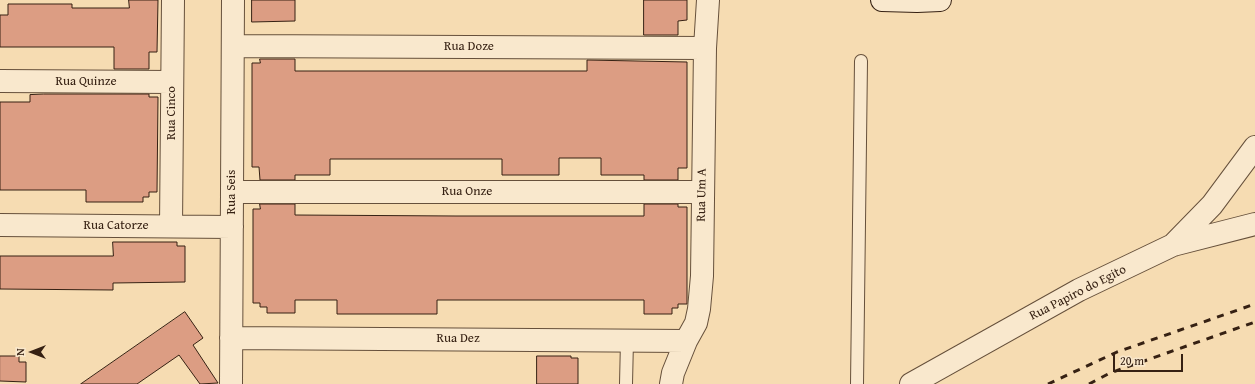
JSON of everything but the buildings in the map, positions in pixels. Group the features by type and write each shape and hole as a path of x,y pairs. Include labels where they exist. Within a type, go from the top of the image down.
{"street":[{"name":"Rua Cinco","path":"171,226 173,0"},
{"name":"Rua Seis","path":"231,384 233,0"},
{"name":"Rua Um A","path":"671,384 673,373 686,341 696,323 699,309 702,276 705,48 708,0"},
{"path":"889,0 940,0"},
{"name":"Rua Doze","path":"233,46 705,48"},
{"name":"Rua Quinze","path":"0,81 172,82"},
{"path":"1173,245 1212,205 1255,148"},
{"name":"Rua Onze","path":"232,192 702,192"},
{"name":"Rua Papiro do Egito","path":"911,384 1080,290 1173,245 1255,224"},
{"name":"Rua Catorze","path":"0,225 232,227"},
{"name":"Rua Dez","path":"232,338 686,341"}],"lane":[{"path":"857,384 862,61"},
{"path":"626,384 627,340"}],"railway":[{"path":"1048,384 1117,352 1255,304"},
{"path":"1089,384 1110,373 1255,322"}]}
